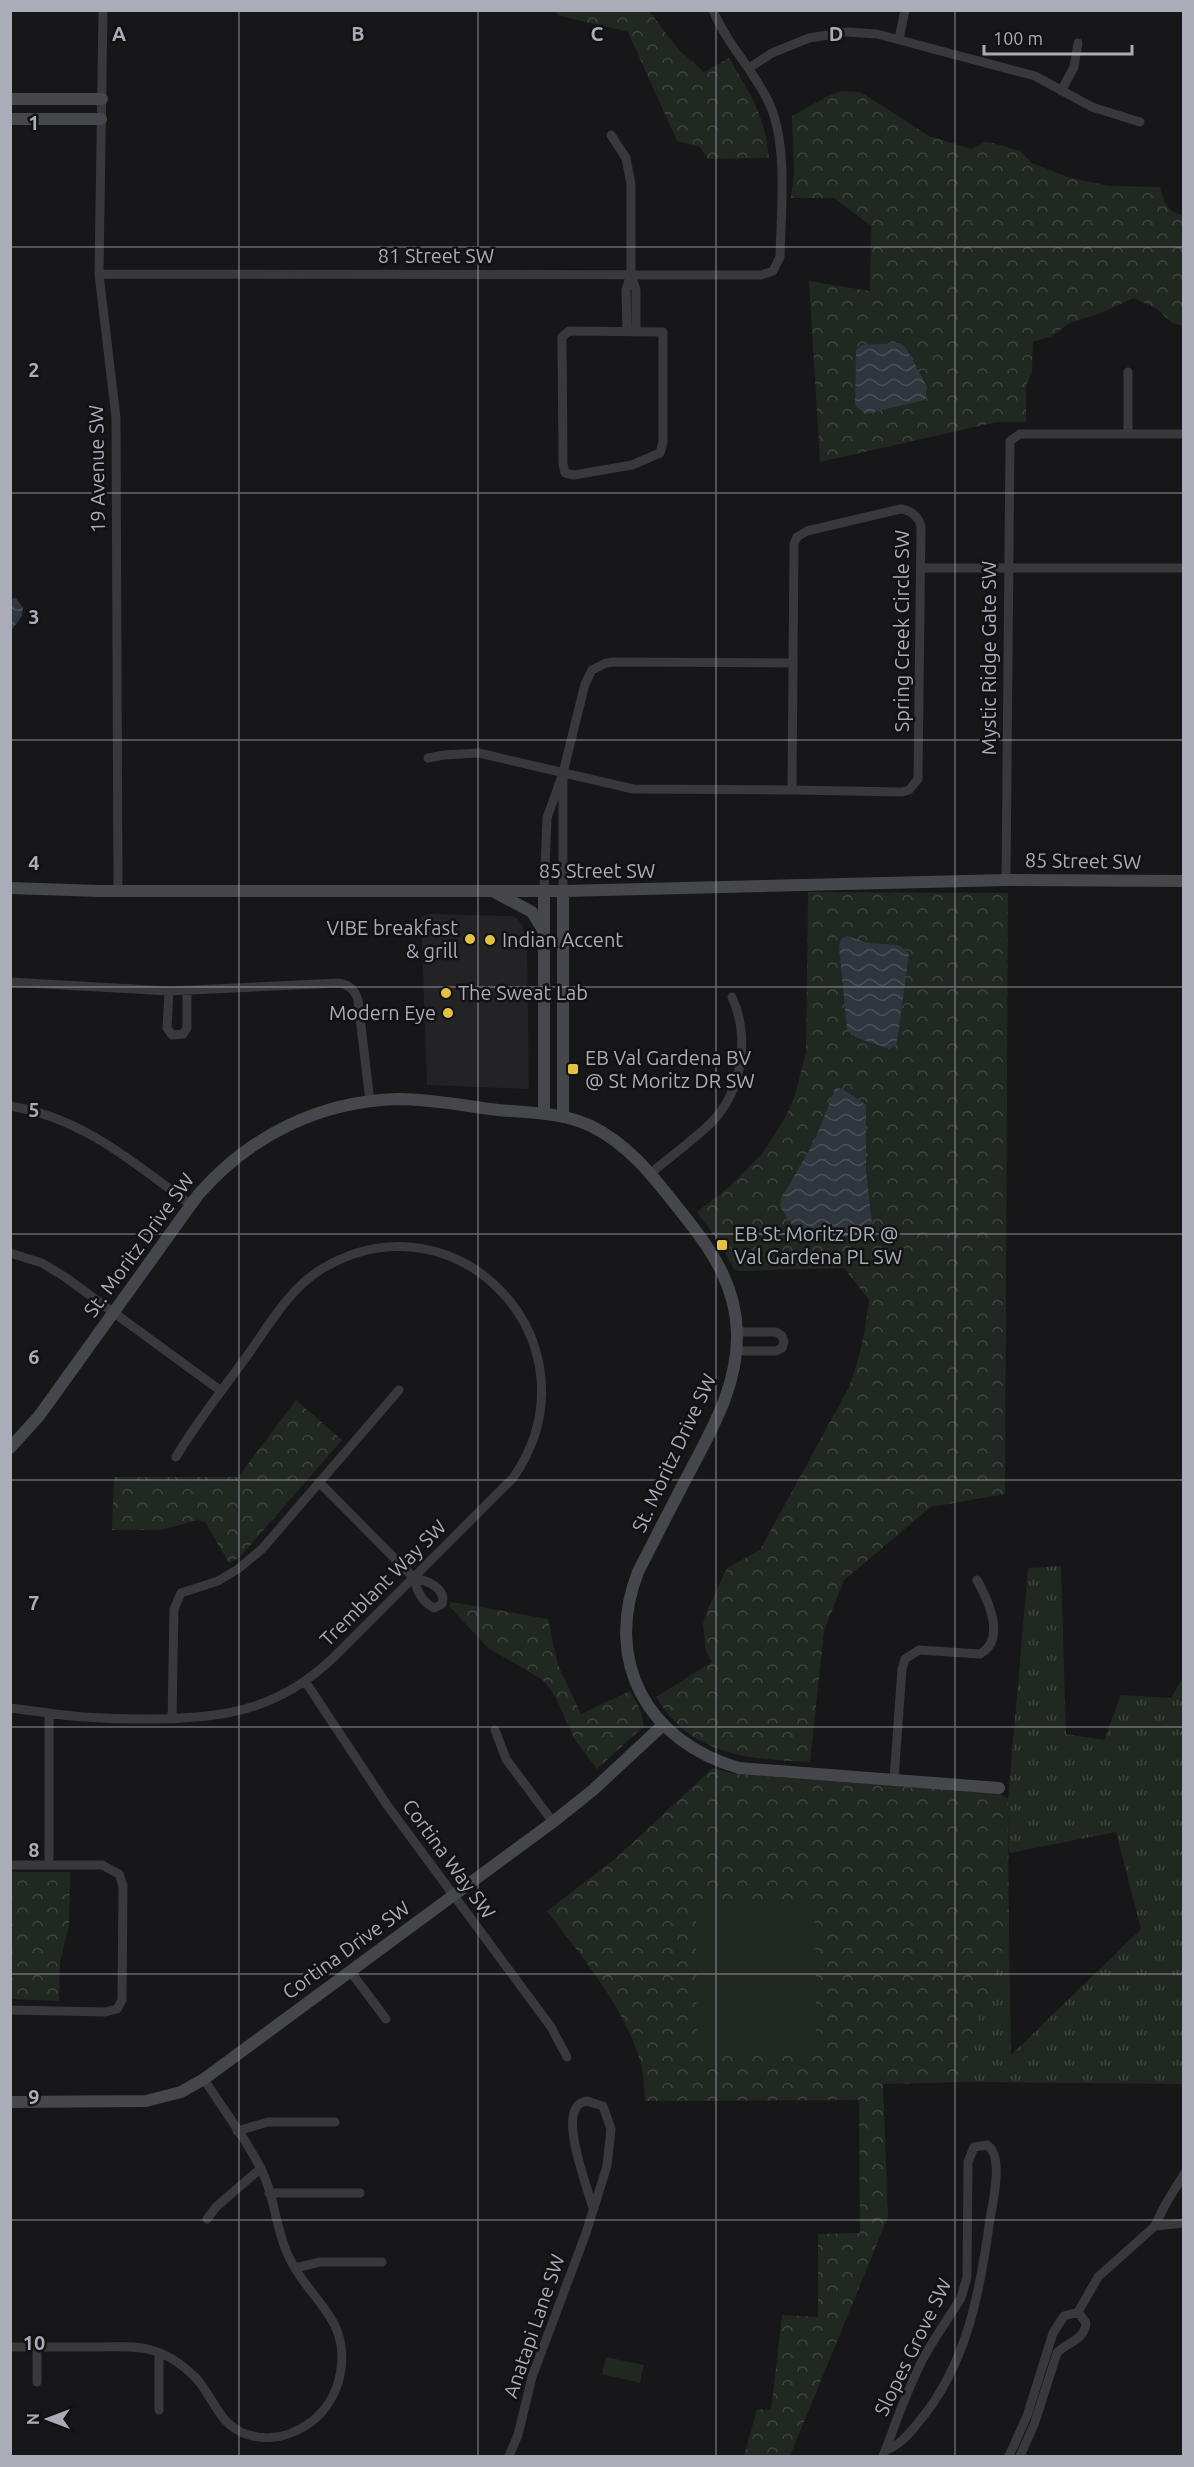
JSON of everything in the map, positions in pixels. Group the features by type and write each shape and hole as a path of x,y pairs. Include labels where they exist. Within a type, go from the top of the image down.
{"street":[{"name":"19 Avenue SW","path":"103,10 99,274 116,418 118,891"},
{"path":"714,10 726,36 749,68 793,43 833,33 862,32 899,39 1017,70 1035,76 1098,110 1140,122"},
{"path":"899,39 905,10"},
{"path":"1061,91 1074,68 1078,43"},
{"name":"81 Street SW","path":"99,274 761,275 773,271 780,257 781,152 778,128 771,107 749,68"},
{"path":"10,99 102,99"},
{"path":"10,119 101,119"},
{"path":"611,135 630,170 631,274 626,290 632,332"},
{"path":"569,331 632,332 663,332 663,442 660,453 632,465 570,475 563,468 562,337 569,331"},
{"path":"1128,372 1128,434 1184,435"},
{"name":"Mystic Ridge Gate SW","path":"1006,880 1009,447 1013,438 1020,434 1128,434"},
{"name":"Spring Creek Circle SW","path":"428,758 479,753 633,789 902,792 909,790 916,783 920,774 921,522 904,509 801,533 796,537 793,550 792,790"},
{"path":"921,568 1184,568"},
{"path":"544,1114 544,891 547,819 563,773 587,678 598,666 613,662 793,663"},
{"path":"563,773 563,1117"},
{"name":"85 Street SW","path":"10,888 118,891 563,891 1006,880 1184,881"},
{"path":"493,891 532,912 544,933"},
{"path":"10,982 169,991 316,983 347,985 354,990 358,1000 370,1102"},
{"path":"169,991 168,1028 172,1035 183,1034 187,1028 187,990"},
{"path":"650,1174 712,1121 734,1084 740,1066 744,1040 732,996"},
{"name":"St. Moritz Drive SW","path":"10,1448 39,1416 191,1205 225,1167 275,1131 312,1115 339,1107 400,1099 544,1114 589,1125 613,1139 634,1156 710,1248 733,1302 737,1332 731,1383 722,1407 638,1572 629,1599 626,1636 631,1668 639,1690 663,1725 696,1752 739,1768 999,1788"},
{"path":"10,1106 53,1116 91,1133 191,1205"},
{"name":"Tremblant Way SW","path":"10,1708 110,1719 191,1719 237,1712 285,1694 305,1681 325,1666 513,1478 530,1448 537,1428 542,1391 537,1353 525,1323 503,1292 472,1267 435,1252 396,1247 355,1254 322,1269 300,1286 221,1391 176,1457"},
{"path":"10,1253 50,1268 221,1391"},
{"path":"736,1351 776,1351 782,1348 784,1342 782,1336 776,1332 737,1332"},
{"path":"172,1719 174,1610 178,1597 185,1591 218,1581 251,1559 399,1390"},
{"path":"319,1482 414,1578"},
{"path":"894,1779 902,1669 905,1659 919,1650 980,1653 992,1644 994,1633 990,1610 985,1593 976,1580"},
{"name":"Cortina Way SW","path":"305,1681 387,1805 551,2027 567,2057"},
{"path":"49,1713 49,1865"},
{"name":"Cortina Drive SW","path":"10,2102 146,2101 182,2092 204,2079 553,1822 593,1790 663,1725"},
{"path":"495,1730 506,1759 553,1822"},
{"path":"10,1865 108,1866 122,1879 122,2000 117,2009 111,2012 10,2010"},
{"path":"350,1971 386,2019"},
{"path":"10,2347 129,2347 159,2353 174,2360 196,2378 218,2413 238,2430 255,2436 274,2437 289,2434 303,2428 319,2416 336,2391 342,2357 339,2338 331,2318 295,2268 277,2227 261,2168 204,2079"},
{"name":"Anatapi Lane SW","path":"509,2457 518,2435 532,2377 593,2208 607,2166 611,2129 603,2106 587,2101 578,2105 573,2115 573,2123 578,2153 593,2208"},
{"path":"237,2131 268,2122 335,2122"},
{"name":"Slopes Grove SW","path":"987,2145 995,2159 995,2189 980,2288 974,2312 964,2341 934,2403 906,2438 885,2453 905,2399 924,2358 961,2298 964,2289 967,2277 968,2162 974,2147 987,2145"},
{"path":"207,2218 216,2207 261,2168"},
{"path":"1009,2457 1027,2416 1053,2333 1064,2316 1078,2312 1098,2277 1155,2226 1184,2174"},
{"path":"269,2193 360,2193"},
{"path":"1155,2226 1184,2223"},
{"path":"295,2268 320,2262 382,2262"},
{"path":"1020,2457 1034,2425 1058,2353 1064,2346 1077,2340 1085,2331 1086,2323 1078,2312"},
{"path":"38,2347 38,2382"},
{"path":"159,2353 159,2410"}],"shaded area":[{"path":"430,914 512,916 518,919 523,927 527,944 529,1089 427,1085 421,917"}],"green space":[{"path":"557,11 649,11 678,49 704,72 729,58 750,94 760,117 769,158 708,159 700,147 677,141 628,32 557,15"},
{"path":"842,91 860,92 929,136 972,149 985,142 993,143 1020,151 1032,163 1071,178 1110,186 1160,187 1170,209 1183,215 1183,326 1172,323 1157,309 1134,298 1101,313 1070,323 1052,336 1033,342 1032,373 1026,385 1026,422 997,422 820,462 809,281 870,291 871,226 834,198 791,198 794,172 792,116"},
{"path":"808,892 1008,893 1005,1494 931,1507 844,1580 824,1631 810,1762 744,1756 704,1743 686,1732 670,1717 656,1697 712,1662 706,1651 703,1625 705,1615 727,1568 760,1550 848,1389 864,1334 869,1300 844,1268 740,1271 734,1269 721,1245 697,1212 729,1187 762,1154 786,1116 795,1095 806,1052"},
{"path":"296,1400 342,1440 240,1557 229,1563 205,1522 199,1520 160,1530 112,1530 114,1477 238,1477"},
{"path":"1061,1566 1066,1734 1104,1740 1121,1695 1171,1698 1183,1678 1183,2084 968,2082 968,2046 1009,1934 1011,2055 1141,1929 1116,1832 1009,1853 1008,1799 1028,1568"},
{"path":"451,1602 548,1619 558,1665 581,1714 630,1691 641,1711 644,1726 597,1769 575,1740 555,1696 543,1680 488,1648 449,1606"},
{"path":"713,1768 736,1774 1000,1794 1008,1799 1009,1934 968,2046 968,2082 883,2084 888,2217 790,2456 744,2456 757,2409 771,2410 782,2315 818,2317 818,2234 860,2233 859,2100 645,2101 641,2064 624,2022 601,1983 547,1911 615,1859"},
{"path":"11,1872 70,1872 69,1926 60,1962 59,2001 11,1999"},
{"path":"696,1901 815,1901 816,2049 697,2050"},
{"path":"606,2357 644,2365 640,2383 602,2374"}],"water":[{"path":"900,343 906,348 927,387 925,400 865,414 855,405 856,350 862,345"},
{"path":"16,598 23,608 22,616 11,631 11,599"},
{"path":"847,936 868,943 898,945 909,953 898,1036 896,1045 889,1049 855,1037 847,1029 839,946 841,939"},
{"path":"841,1088 866,1105 866,1172 872,1223 857,1235 835,1237 812,1232 793,1224 780,1205 781,1199 815,1140 835,1089"}],"place":[{"name":"VIBE breakfast & grill","path":"470,939"},
{"name":"Indian Accent","path":"490,940"},
{"name":"The Sweat Lab","path":"446,993"},
{"name":"Modern Eye","path":"448,1013"},
{"name":"EB Val Gardena BV @ St Moritz DR SW","path":"573,1069"},
{"name":"EB St Moritz DR @ Val Gardena PL SW","path":"722,1245"}]}
